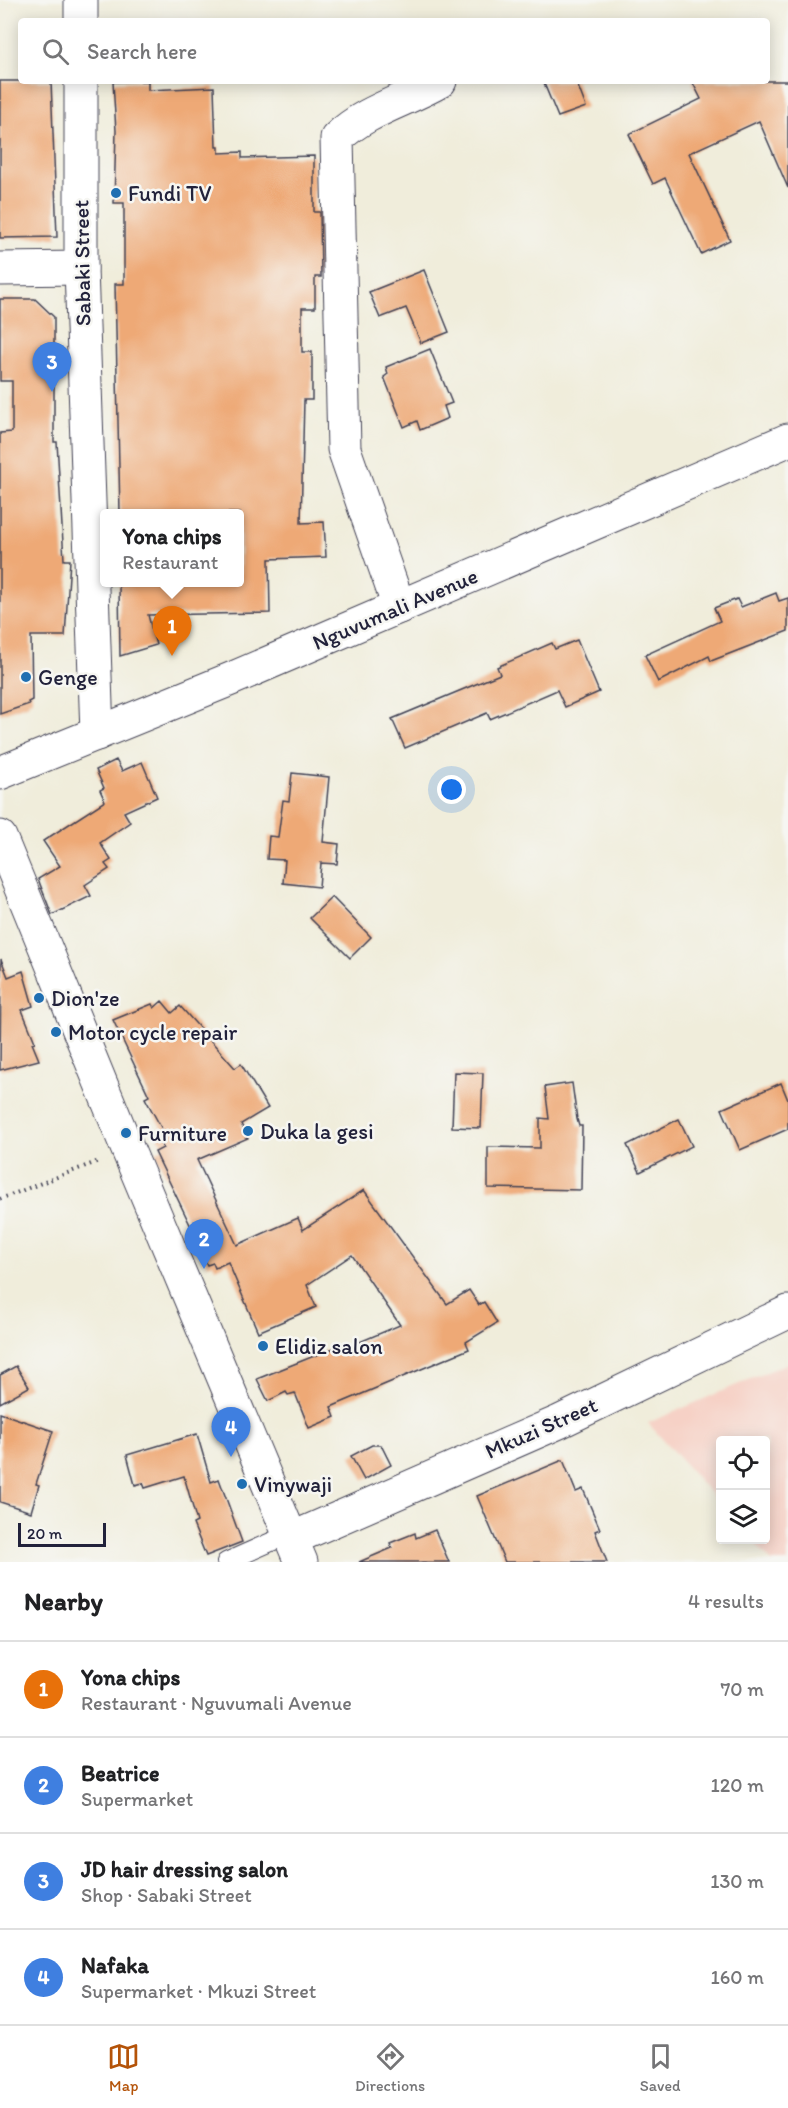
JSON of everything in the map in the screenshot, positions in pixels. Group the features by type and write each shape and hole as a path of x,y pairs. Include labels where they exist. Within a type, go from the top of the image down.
{"street":[{"path":"81,0 81,18"},
{"name":"Sabaki Street","path":"81,84 81,268 97,734"},
{"path":"399,607 344,449 337,138 350,125 433,84"},
{"path":"0,268 81,268"},
{"name":"Nguvumali Avenue","path":"0,773 399,607 788,440"},
{"path":"0,837 128,1150 294,1545"},
{"name":"Mkuzi Street","path":"294,1545 788,1312"}],"lane":[{"path":"226,1562 294,1545"}],"path":[{"path":"0,1199 128,1150"}],"shaded area":[{"path":"788,1363 788,1562 772,1562 756,1544 770,1544 770,1436 716,1436 716,1500 648,1423"}],"building":[{"path":"0,81 18,81 18,84 51,84 57,237 0,238"},
{"path":"770,81 788,81 788,188 759,121 689,153 730,240 701,254 665,178 653,184 629,134 701,99 694,84 770,84"},
{"path":"113,84 148,84 148,90 214,87 216,147 219,147 219,153 242,152 242,158 314,156 314,212 320,212 321,277 315,277 315,308 302,308 302,352 312,352 312,400 304,400 301,523 324,522 326,557 269,559 270,613 148,615 156,645 120,656 119,587 244,587 244,509 120,509 115,284 124,284 124,203 114,203 116,131"},
{"path":"544,84 577,84 586,107 558,117"},
{"path":"424,270 449,332 421,343 406,308 380,318 369,292"},
{"path":"0,299 35,299 54,317 54,442 57,442 64,560 70,560 65,636 31,636 32,700 28,702 29,704 0,714 0,433 12,432 12,381 0,381"},
{"path":"430,349 452,403 444,406 448,418 420,430 417,421 404,427 384,377 388,374 386,367"},
{"path":"776,593 779,601 788,598 788,631 711,661 709,656 658,682 645,655 720,621 714,608 737,599 741,607"},
{"path":"577,640 599,692 565,707 557,690 490,719 487,713 405,748 392,719 500,674 497,667 552,643 555,649"},
{"path":"116,760 122,771 142,762 157,797 124,812 130,822 100,843 111,860 105,864 109,869 85,885 91,896 52,915 38,879 60,866 43,841 105,801 100,790 104,788 96,770"},
{"path":"292,773 329,777 323,842 339,844 337,864 321,863 319,887 283,883 285,860 267,859 269,836 278,837 283,800 289,801"},
{"path":"332,897 371,937 350,958 310,918"},
{"path":"1,959 8,977 23,971 33,1006 22,1010 35,1042 32,1043 39,1060 0,1070"},
{"path":"162,1001 172,1013 180,1006 235,1068 241,1064 268,1108 241,1124 248,1138 197,1160 237,1245 298,1218 303,1230 364,1190 447,1304 469,1290 479,1305 484,1302 497,1323 466,1342 469,1349 331,1407 335,1417 309,1428 295,1393 288,1395 286,1392 268,1401 257,1379 334,1348 336,1352 400,1325 352,1255 307,1285 316,1307 258,1332 228,1262 215,1268 213,1263 207,1265 155,1152 163,1148 157,1133 163,1131 145,1098 149,1096 113,1020 152,1004 154,1008"},
{"path":"454,1072 483,1073 481,1128 452,1127"},
{"path":"572,1083 577,1119 579,1126 582,1126 581,1190 488,1188 488,1147 540,1148 540,1118 549,1119 545,1087"},
{"path":"781,1083 788,1100 788,1129 740,1150 722,1109"},
{"path":"679,1119 692,1146 640,1172 627,1145"},
{"path":"16,1366 29,1387 0,1403 0,1375"},
{"path":"0,1413 53,1431 36,1484 39,1485 31,1512 0,1502"},
{"path":"197,1434 211,1482 219,1479 242,1542 206,1556 193,1524 197,1522 184,1476 145,1488 143,1483 135,1485 127,1455"},
{"path":"372,1445 381,1445 391,1465 364,1480 351,1456"},
{"path":"563,1460 576,1492 583,1489 600,1529 595,1531 607,1562 505,1562 477,1496"},
{"path":"435,1530 449,1562 359,1562 392,1548 390,1543 415,1533 416,1538"}],"place":[{"name":"Fundi TV","path":"116,193"},
{"name":"JD hair dressing salon","path":"52,392"},
{"name":"Yona chips","path":"172,656"},
{"name":"Genge","path":"26,677"},
{"name":"Dion'ze","path":"39,998"},
{"name":"Motor cycle repair","path":"56,1032"},
{"name":"Duka la gesi","path":"248,1131"},
{"name":"Furniture","path":"126,1133"},
{"name":"Beatrice","path":"204,1269"},
{"name":"Elidiz salon","path":"263,1346"},
{"name":"Nafaka","path":"231,1457"},
{"name":"Vinywaji","path":"242,1484"}]}
